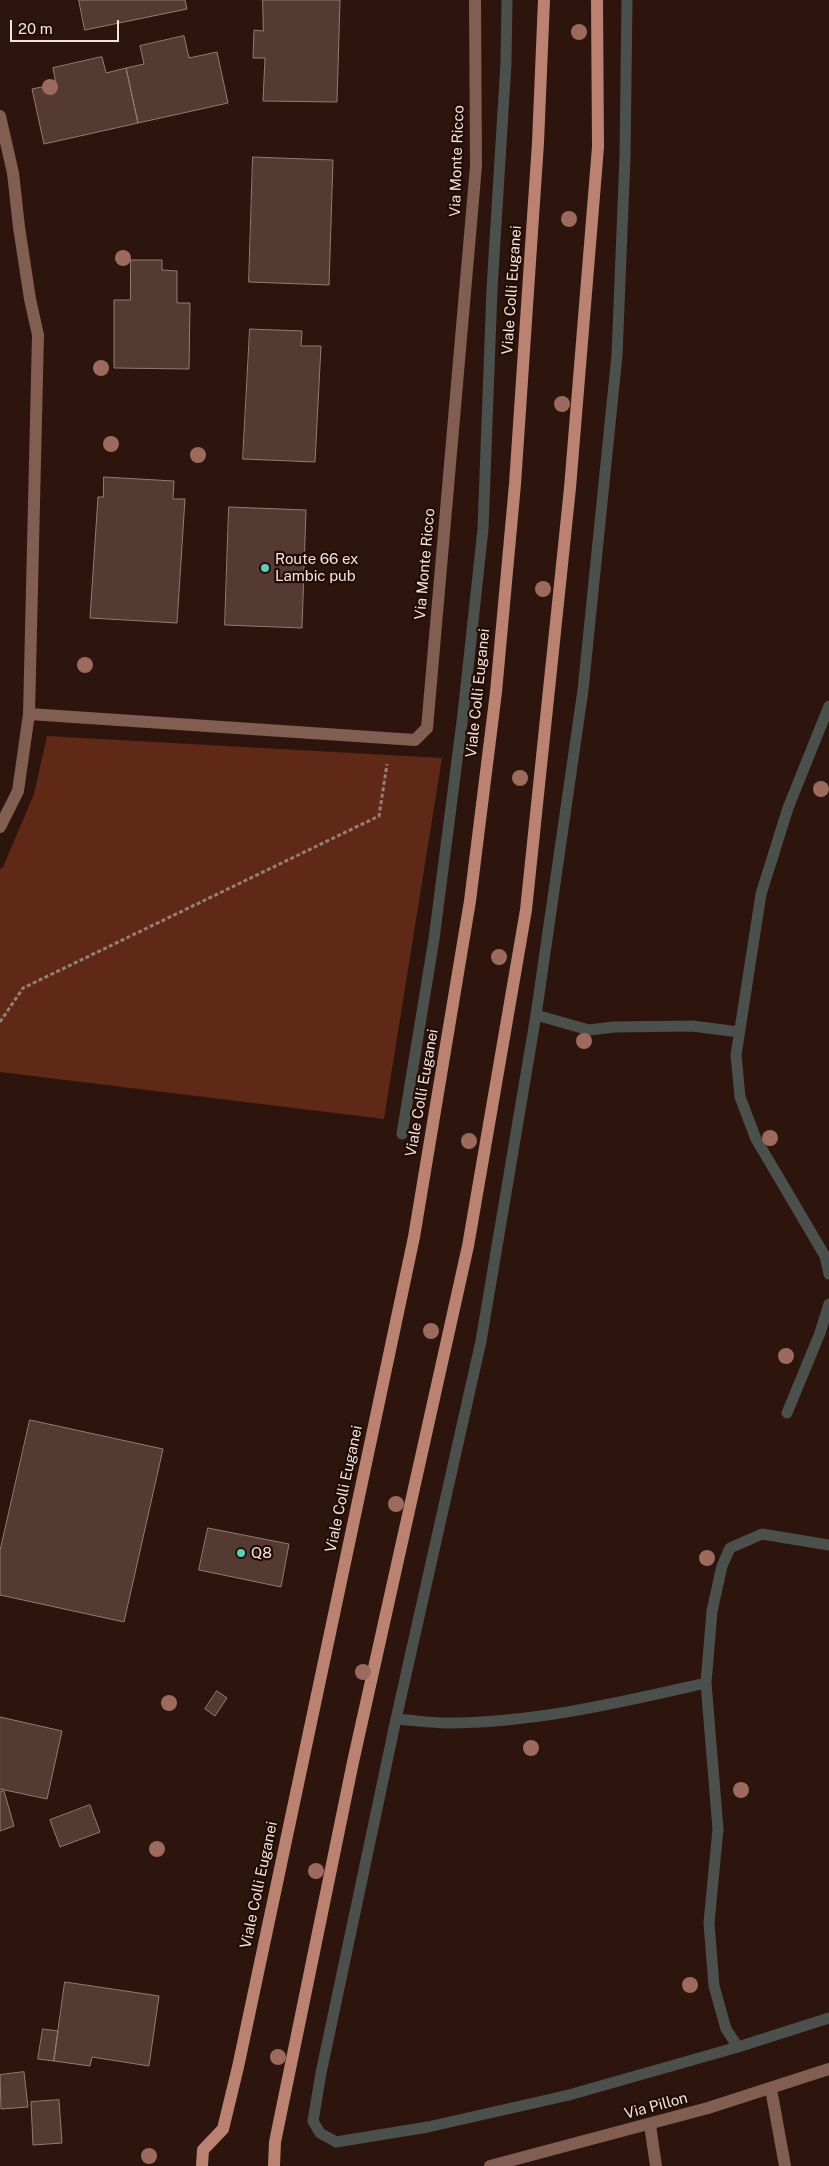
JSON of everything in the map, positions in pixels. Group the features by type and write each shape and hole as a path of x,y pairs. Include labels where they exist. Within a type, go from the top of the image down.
{"main road":[{"name":"Viale Colli Euganei","path":"202,2166 203,2150 223,2129 238,2067 408,1266 444,1066 470,901 496,692 516,484 538,143 544,0"},
{"path":"274,2166 275,2142 353,1762 468,1246 526,910 570,488 598,147 597,0"}],"street":[{"name":"Via Monte Ricco","path":"29,714 415,740 427,728 476,166 475,0"},
{"path":"0,116 13,173 20,236 38,334 29,714 18,791 0,827"},
{"name":"Via Pillon","path":"490,2166 650,2125 771,2089 829,2069"},
{"path":"771,2089 785,2166"},
{"path":"650,2125 656,2166"}],"path":[{"path":"0,1022 23,988 379,816 391,738"}],"shaded area":[{"path":"47,736 442,758 384,1119 0,1072 0,869 3,867 34,794"}],"building":[{"path":"79,0 185,0 187,9 85,30"},
{"path":"263,0 340,0 337,102 263,101 265,58 253,58 254,30 263,31"},
{"path":"184,36 189,58 217,52 228,103 138,123 126,68 144,64 140,46"},
{"path":"102,57 106,73 126,68 138,123 44,144 32,89 56,84 53,68"},
{"path":"253,157 333,160 329,285 249,282"},
{"path":"131,260 162,260 162,270 177,271 177,303 190,303 189,369 114,368 114,300 130,300"},
{"path":"250,329 302,331 301,346 321,346 315,462 243,459"},
{"path":"104,477 174,481 173,499 185,499 177,623 90,618 98,497 103,497"},
{"name":"Route 66 ex Lambic pub","path":"229,507 306,510 302,628 225,625"},
{"path":"30,1420 163,1449 124,1622 0,1595 0,1551"},
{"path":"208,1528 289,1544 281,1587 199,1570"},
{"path":"217,1691 227,1698 215,1716 205,1709"},
{"path":"0,1717 62,1731 47,1799 0,1789"},
{"path":"4,1791 14,1826 0,1831 0,1792"},
{"path":"90,1805 100,1832 60,1847 50,1820"},
{"path":"65,1982 159,1996 149,2066 92,2057 90,2066 54,2061"},
{"path":"43,2029 58,2031 54,2061 38,2059"},
{"path":"24,2072 28,2107 1,2109 0,2075"},
{"path":"59,2100 62,2143 33,2145 31,2102"}],"waterway":[{"path":"402,1134 434,939 463,714 483,529 492,289 506,63 507,0"},
{"path":"627,0 625,157 617,355 583,690 536,1015 481,1341 396,1719 321,2073 313,2121 320,2133 336,2142 428,2127 569,2095 738,2047 829,2018"},
{"path":"829,706 788,808 761,894 736,1055 740,1097 756,1139 825,1256 829,1274"},
{"path":"536,1015 589,1030 614,1027 692,1026 739,1032"},
{"path":"787,1413 820,1333 829,1304"},
{"path":"738,2047 726,2029 714,1986 709,1923 718,1829 706,1683 712,1611 722,1566 730,1548 762,1534 829,1545"},
{"path":"396,1719 434,1723 512,1719 578,1710 706,1683"}],"place":[{"name":"Route 66 ex Lambic pub","path":"265,568"},
{"name":"Q8","path":"241,1553"}]}
